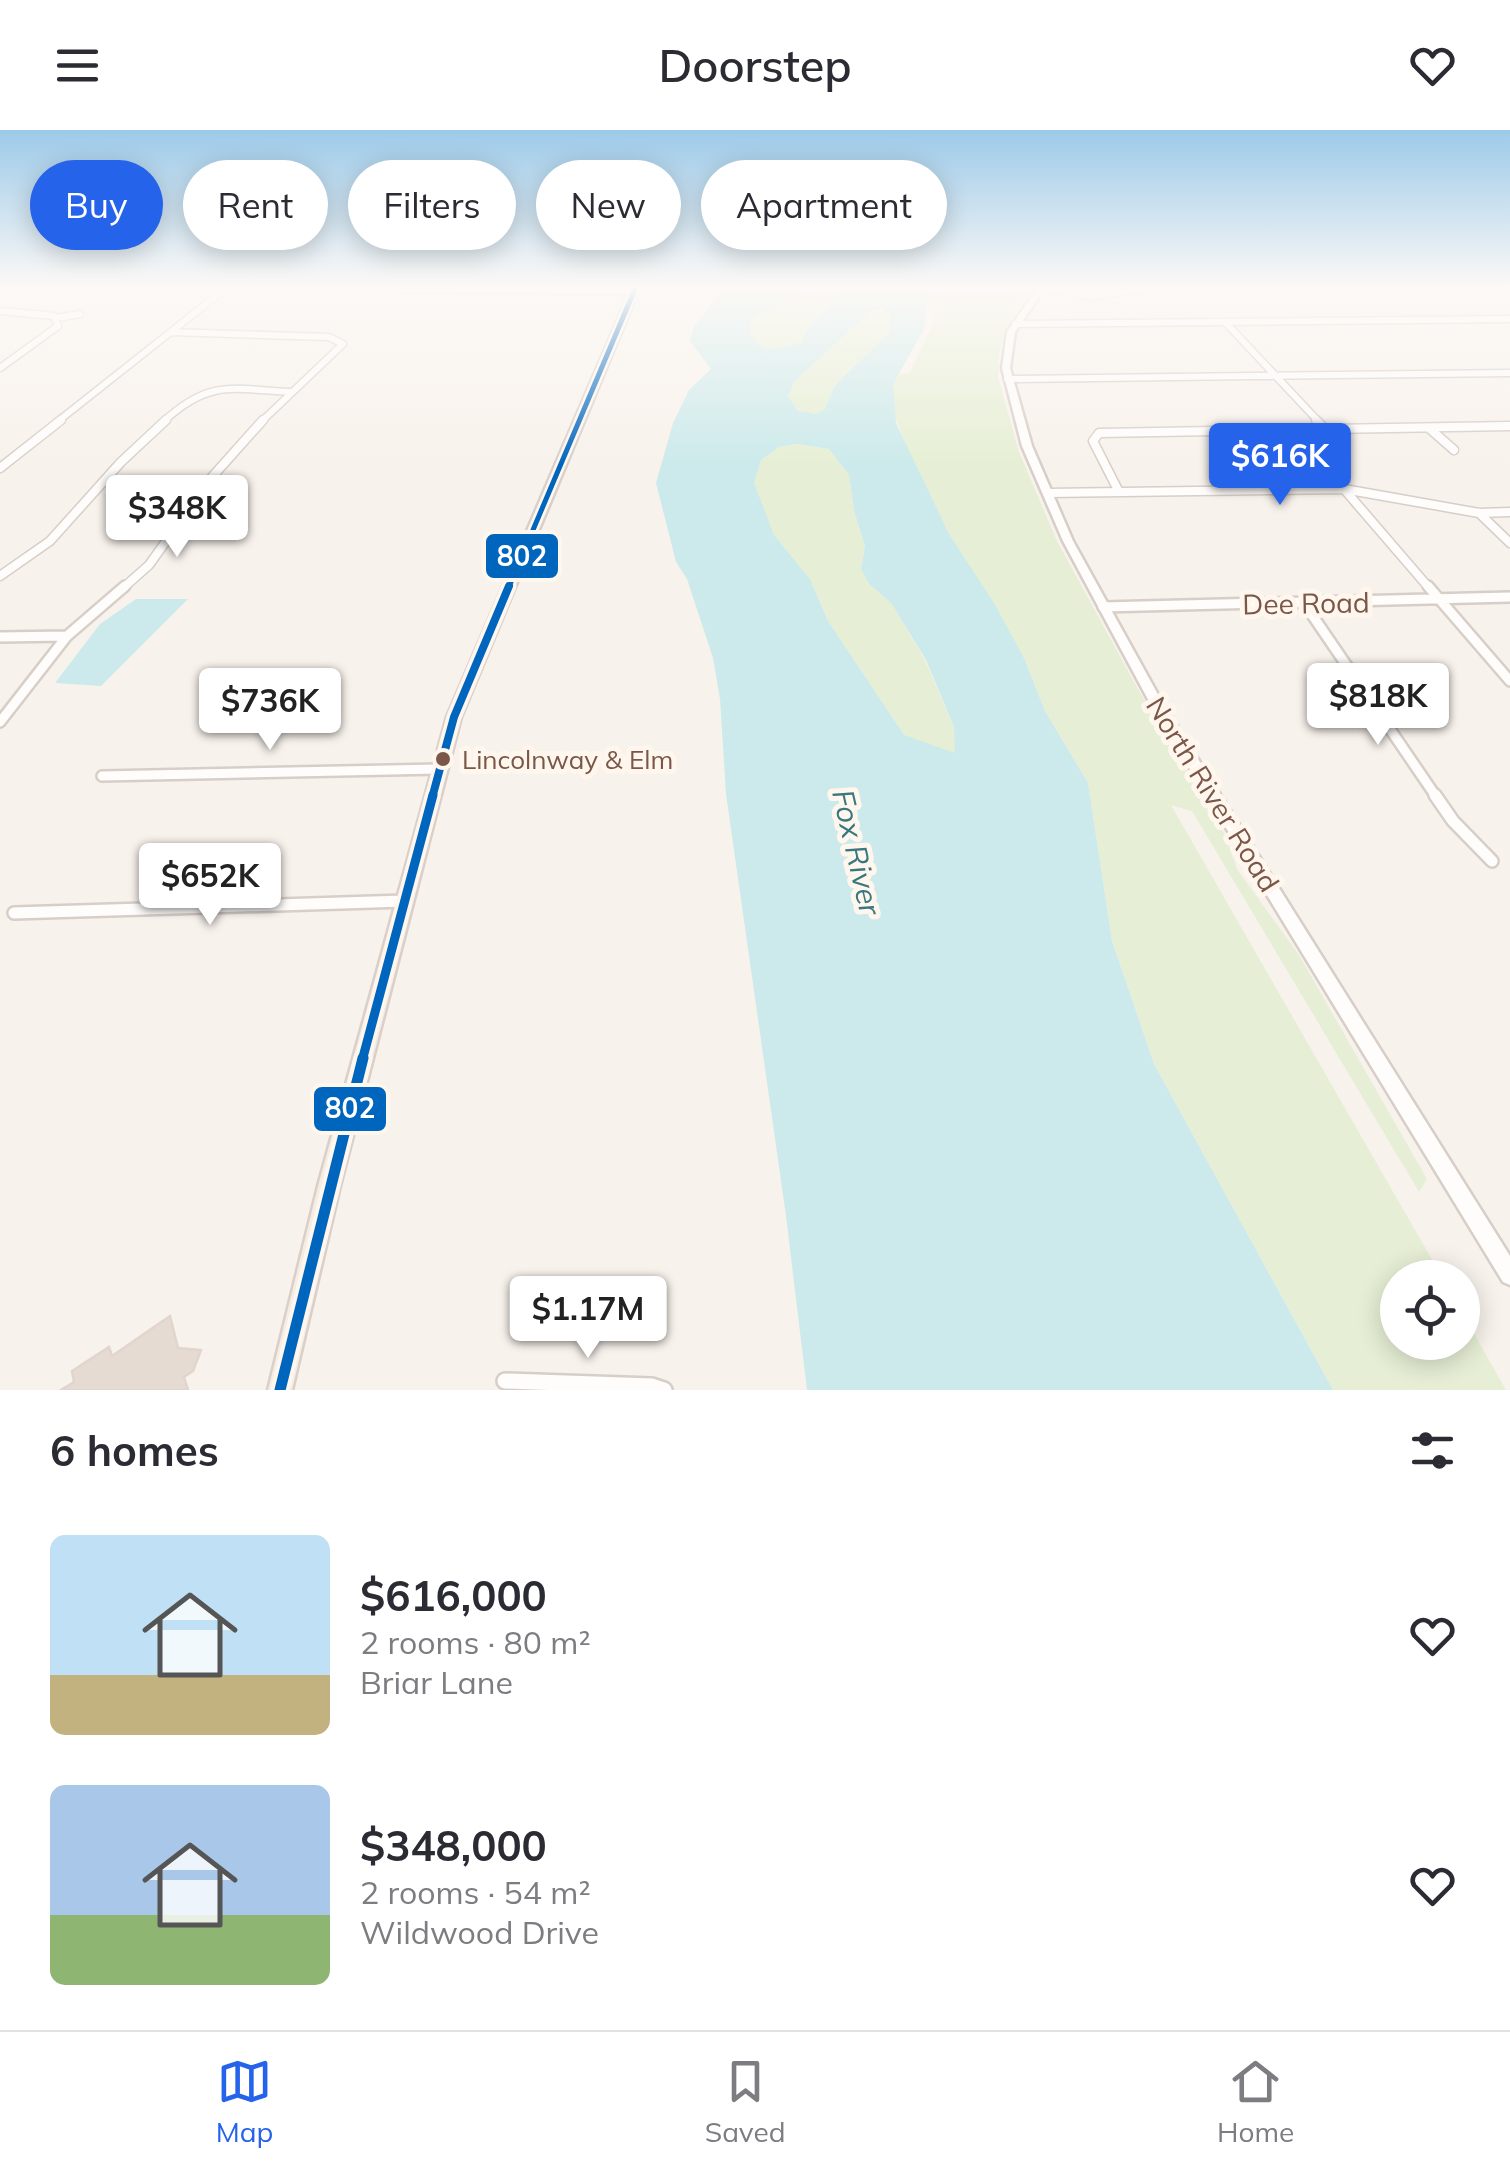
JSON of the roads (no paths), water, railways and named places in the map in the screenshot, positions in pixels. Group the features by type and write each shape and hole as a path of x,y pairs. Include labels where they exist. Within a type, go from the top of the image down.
{"main road":[{"path":"280,1390 439,769 469,678 609,348"},
{"name":"North River Road","path":"1006,348 1007,379 1027,446 1103,607 1185,749 1510,1274"}],"street":[{"path":"0,368 31,348"},
{"path":"0,468 151,348"},
{"path":"0,722 68,636 149,565 212,477 290,392 340,348"},
{"path":"1248,348 1324,428 1344,489 1510,681"},
{"path":"1007,379 1510,372"},
{"path":"0,576 50,541 122,462 188,399 220,388 290,392"},
{"path":"1119,492 1094,436 1109,431 1510,426"},
{"path":"1428,427 1454,450"},
{"path":"1047,493 1344,489 1479,513 1510,512"},
{"path":"1479,513 1510,543"},
{"name":"Dee Road","path":"1103,607 1510,597"},
{"path":"1304,603 1452,821 1492,861"},
{"path":"0,636 68,636"},
{"path":"102,776 439,769"},
{"path":"14,913 405,901"},
{"path":"505,1382 652,1386 664,1390"}],"water":[{"name":"Fox River","path":"695,348 831,348 794,382 788,396 798,411 817,414 824,410 835,385 874,348 913,348 893,384 896,423 949,534 994,603 1024,658 1045,711 1088,783 1112,941 1154,1064 1333,1390 807,1390 726,794 720,699 713,658 687,579 676,562 656,483 673,423 689,390 711,369","holes":["797,444 829,449 849,475 854,511 865,546 861,569 869,584 891,603 926,660 954,727 955,753 904,735 828,621 810,579 774,535 754,483 761,460 779,447"]},
{"path":"136,599 188,599 101,686 55,683 100,624"}],"place":[{"name":"Lincolnway & Elm","path":"443,759"}]}
